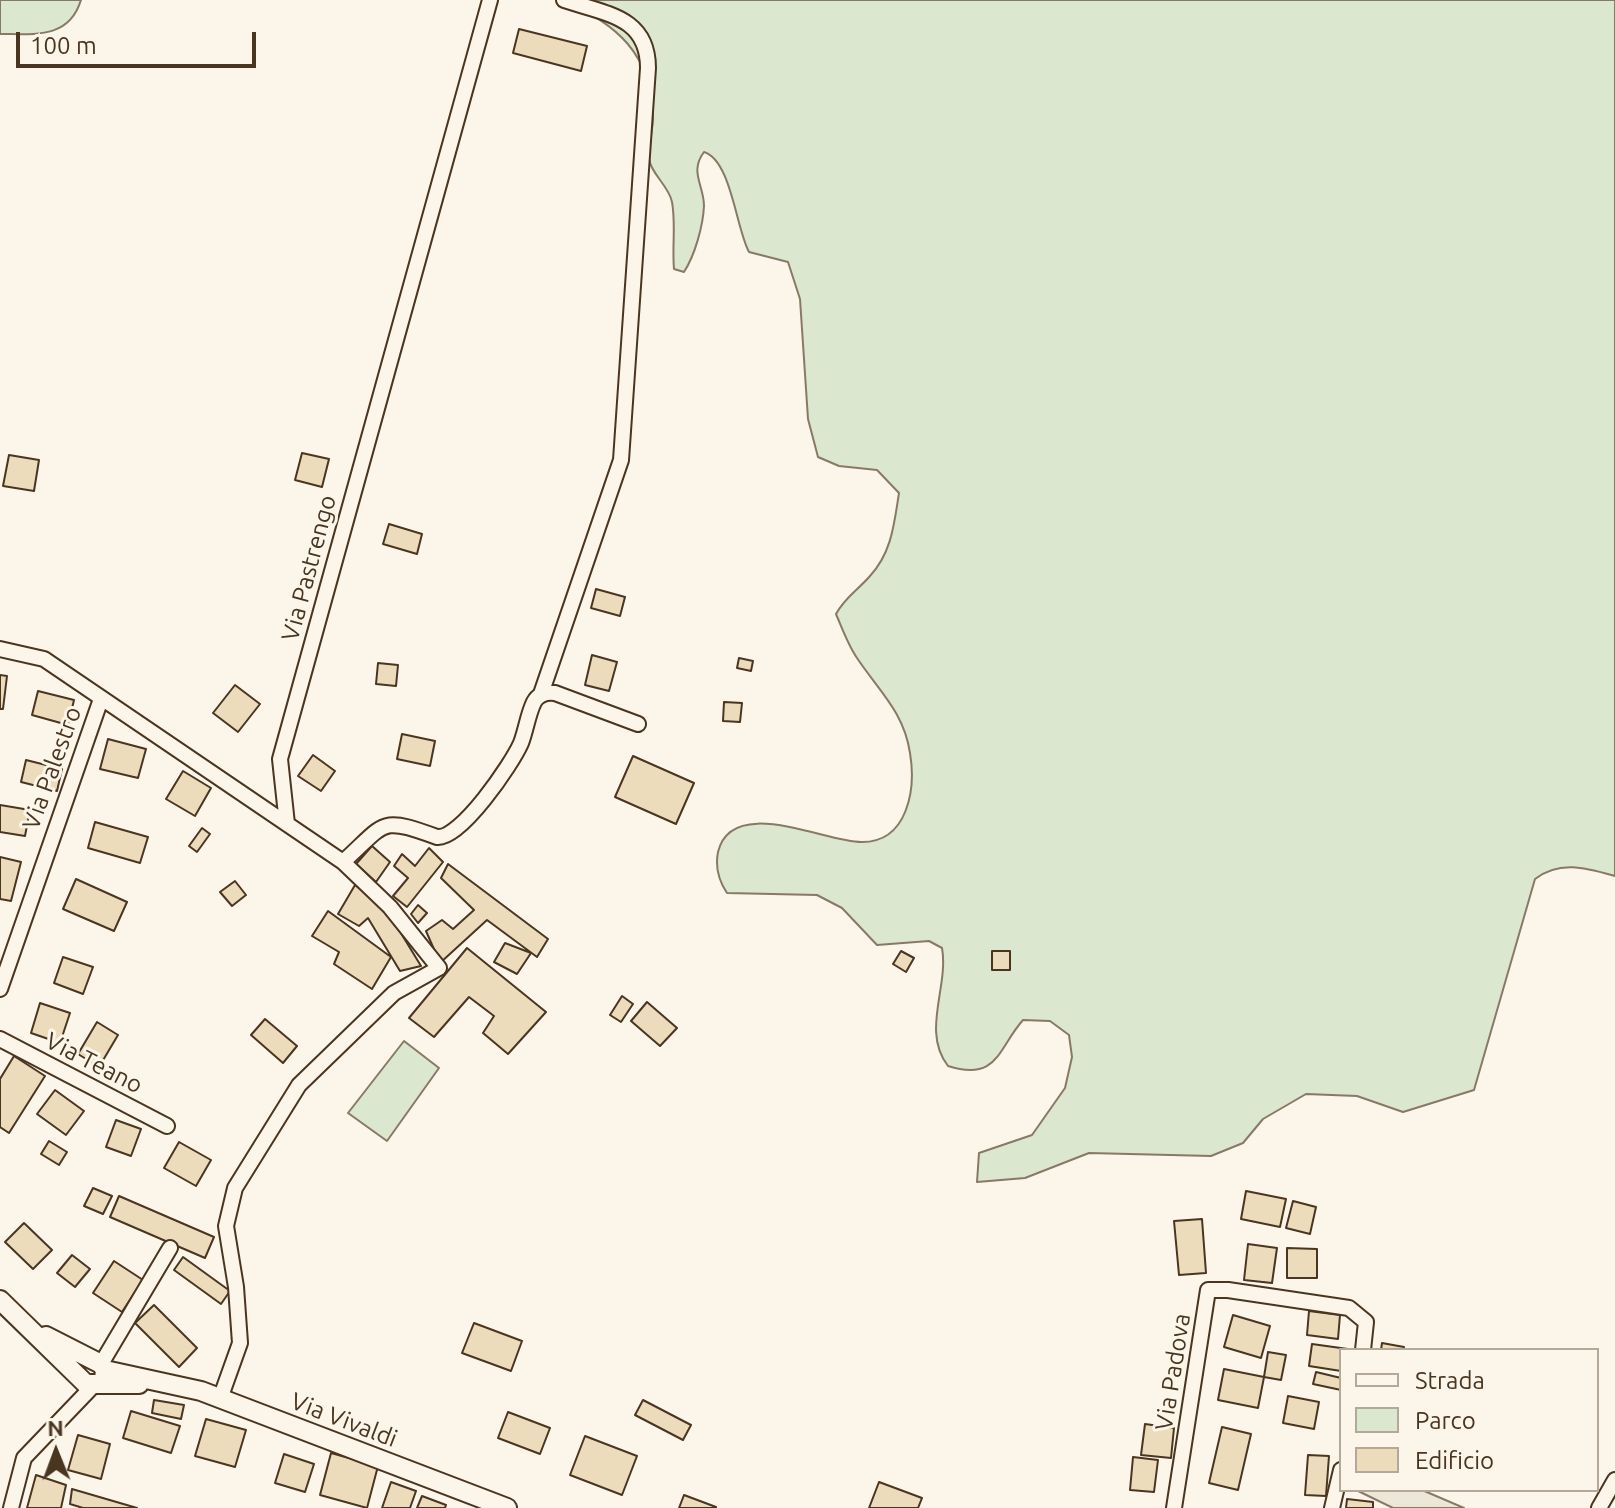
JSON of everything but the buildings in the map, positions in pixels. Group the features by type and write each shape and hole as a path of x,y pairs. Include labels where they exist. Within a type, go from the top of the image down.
{"street":[{"name":"Via Pastrengo","path":"287,824 280,759 490,0"},
{"path":"343,862 378,830 393,823 411,825 443,838 452,832 506,770 520,744 535,700 541,694 621,460 648,68 646,41 633,26 564,0"},
{"path":"0,649 44,659 343,862 390,907 439,968 394,993 299,1085 235,1188 226,1226 236,1287 240,1343 220,1399"},
{"path":"541,694 555,693 638,724"},
{"name":"Via Palestro","path":"0,989 101,699"},
{"name":"Via Teano","path":"0,1039 167,1126"},
{"path":"11,1508 24,1458 72,1410 170,1248"},
{"name":"Via Padova","path":"1174,1508 1208,1290 1349,1308 1366,1322 1363,1348"},
{"path":"0,1300 30,1328 94,1375"},
{"name":"Via Vivaldi","path":"94,1375 162,1383 220,1399 507,1508"},
{"path":"1332,1508 1339,1478"},
{"path":"1599,1508 1615,1480"}],"green space":[{"path":"0,0 81,0 76,13 59,28 38,34 0,34"},
{"path":"562,0 1615,0 1615,876 1574,867 1554,869 1535,879 1474,1090 1403,1112 1357,1096 1306,1094 1263,1119 1243,1143 1211,1156 1089,1153 1025,1178 977,1182 979,1153 1032,1135 1065,1088 1072,1057 1069,1035 1050,1021 1023,1020 995,1060 987,1066 965,1070 948,1066 940,1052 936,1024 942,948 929,941 877,945 842,908 817,895 727,893 718,874 718,852 727,835 741,826 782,826 862,842 878,840 890,833 906,811 912,782 907,738 890,702 854,653 836,614 883,557 891,537 899,493 877,470 839,466 818,457 808,419 800,299 788,262 749,252 727,181 721,168 704,152 697,172 704,206 700,231 684,272 674,269 672,202 649,159 653,117 646,75 638,58 614,31 599,19"},
{"path":"404,1041 439,1068 387,1141 348,1113"}],"shaded area":[{"path":"1360,1492 1427,1492 1464,1508 1393,1508"}]}
